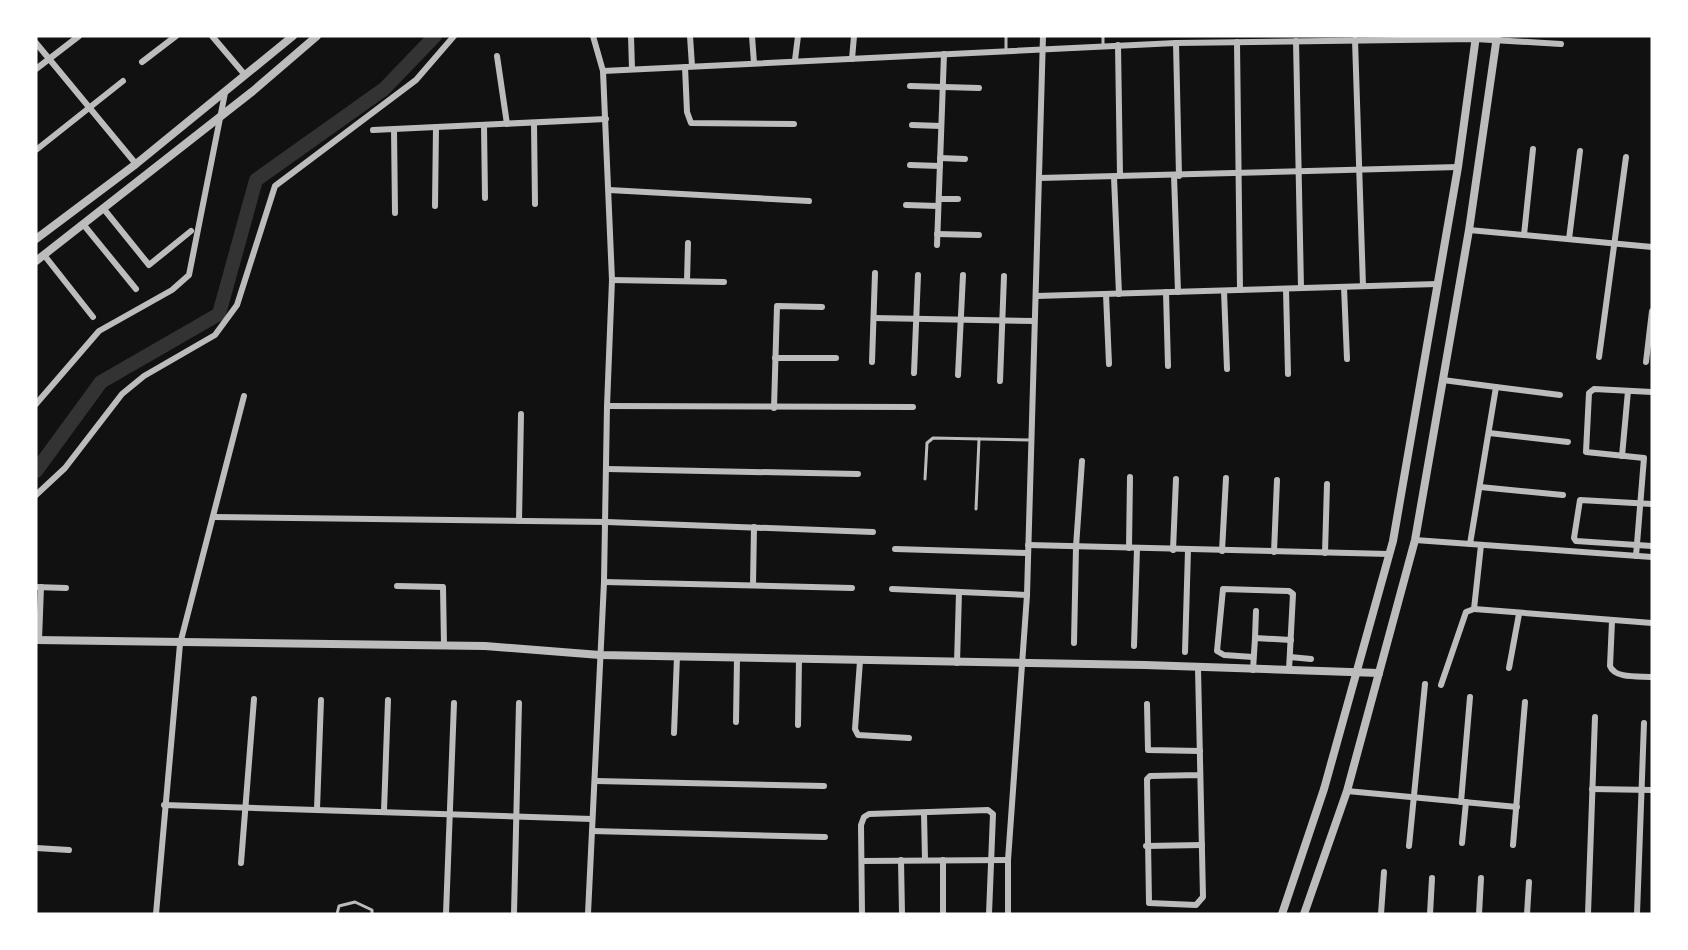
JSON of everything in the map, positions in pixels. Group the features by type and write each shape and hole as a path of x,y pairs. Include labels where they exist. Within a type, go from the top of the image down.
{"street":[{"path":"36,69 79,36"},
{"path":"142,62 176,36"},
{"path":"212,36 245,75"},
{"path":"36,238 136,164 293,36"},
{"path":"36,261 221,116 317,36"},
{"path":"36,495 65,468 122,394 144,376 215,335 237,305 275,186 416,80 454,36"},
{"path":"588,914 607,522 607,406 612,280 603,71 593,36"},
{"path":"630,36 632,69"},
{"path":"690,36 687,111 691,123 794,124"},
{"path":"752,36 754,63"},
{"path":"795,60 798,36"},
{"path":"852,59 854,36"},
{"path":"1008,914 1008,860 1024,665 1027,595 1043,36"},
{"path":"1162,36 1162,44"},
{"path":"603,71 1176,43 1475,37 1561,44"},
{"path":"1282,914 1324,789 1400,510 1458,167 1475,37"},
{"path":"1304,914 1347,791 1415,540 1469,230 1496,39"},
{"path":"1355,40 1363,286"},
{"path":"1296,41 1301,288"},
{"path":"1237,42 1240,290"},
{"path":"36,43 136,164"},
{"path":"1176,43 1178,292"},
{"path":"1118,45 1119,294"},
{"path":"937,245 944,54"},
{"path":"497,56 507,124"},
{"path":"36,150 123,81"},
{"path":"909,86 979,88"},
{"path":"36,404 99,331 172,290 189,275 225,93"},
{"path":"373,130 606,120"},
{"path":"534,123 535,204"},
{"path":"484,125 485,198"},
{"path":"912,125 941,126"},
{"path":"435,206 436,127"},
{"path":"394,129 395,213"},
{"path":"1524,235 1533,149"},
{"path":"1569,239 1580,151"},
{"path":"1599,357 1626,157"},
{"path":"940,158 965,159"},
{"path":"910,165 940,166"},
{"path":"1039,178 1299,173 1458,167"},
{"path":"609,190 809,201"},
{"path":"906,205 958,199"},
{"path":"103,208 149,265 191,231"},
{"path":"83,224 136,289"},
{"path":"1469,230 1652,247"},
{"path":"937,234 979,235"},
{"path":"687,281 688,243"},
{"path":"44,255 93,317"},
{"path":"872,362 875,273"},
{"path":"914,373 918,275"},
{"path":"958,375 963,275"},
{"path":"1000,381 1004,276"},
{"path":"612,280 724,282"},
{"path":"1036,297 1437,284"},
{"path":"1344,287 1347,359"},
{"path":"1286,289 1288,374"},
{"path":"1224,291 1227,369"},
{"path":"1166,292 1168,366"},
{"path":"1106,294 1108,364"},
{"path":"774,408 777,306 822,308"},
{"path":"1646,362 1652,311"},
{"path":"874,318 1034,321"},
{"path":"775,358 836,358"},
{"path":"1443,380 1560,395"},
{"path":"1470,544 1496,387"},
{"path":"1652,392 1594,389 1589,393 1586,452 1652,459"},
{"path":"1622,456 1628,391"},
{"path":"156,914 180,644 244,396"},
{"path":"607,406 913,407"},
{"path":"519,521 521,414"},
{"path":"1489,433 1568,442"},
{"path":"1636,556 1644,458"},
{"path":"1074,643 1076,547 1082,461"},
{"path":"607,469 858,474"},
{"path":"1128,548 1130,477"},
{"path":"1222,551 1226,478"},
{"path":"1173,550 1176,479"},
{"path":"1274,552 1277,480"},
{"path":"1325,553 1328,484"},
{"path":"1480,487 1563,495"},
{"path":"1652,504 1580,500 1574,538 1576,541 1652,546"},
{"path":"213,517 607,522 873,532"},
{"path":"753,585 754,527"},
{"path":"1415,540 1652,557"},
{"path":"1028,545 1389,554"},
{"path":"1474,609 1481,545"},
{"path":"1134,646 1137,548"},
{"path":"895,549 1028,553"},
{"path":"1185,652 1188,550"},
{"path":"604,582 852,588"},
{"path":"397,586 443,587 444,645"},
{"path":"66,588 39,587 37,640 180,644 485,645 600,655 1379,673"},
{"path":"892,589 1027,595"},
{"path":"1253,657 1224,655 1217,651 1223,589 1292,592 1294,596 1289,670"},
{"path":"957,663 958,592"},
{"path":"1441,685 1466,612 1474,609 1652,623"},
{"path":"1252,670 1256,611"},
{"path":"1509,668 1519,614"},
{"path":"1612,621 1610,666 1612,671 1618,675 1652,676"},
{"path":"1255,638 1291,640"},
{"path":"674,734 677,656"},
{"path":"1290,657 1311,659"},
{"path":"736,722 737,658"},
{"path":"798,724 799,659"},
{"path":"860,661 855,729 858,735 909,738"},
{"path":"1198,668 1203,897 1196,905 1149,903 1146,782 1148,777 1200,775"},
{"path":"1409,846 1425,684"},
{"path":"1462,843 1470,698"},
{"path":"241,862 254,699"},
{"path":"317,809 321,700"},
{"path":"384,811 388,700"},
{"path":"1513,845 1526,702"},
{"path":"446,914 454,703"},
{"path":"514,914 519,703"},
{"path":"1147,704 1148,750 1200,751"},
{"path":"1588,914 1594,717"},
{"path":"1637,914 1644,723"},
{"path":"596,781 824,786"},
{"path":"1592,789 1652,790"},
{"path":"1347,791 1516,807"},
{"path":"164,805 592,819"},
{"path":"862,914 864,817 869,814 992,812 990,914"},
{"path":"924,813 925,860"},
{"path":"592,831 825,837"},
{"path":"1146,846 1202,845"},
{"path":"36,848 69,850"},
{"path":"901,860 902,914"},
{"path":"943,860 944,914"},
{"path":"862,861 1008,860"},
{"path":"1381,914 1384,872"},
{"path":"1430,914 1432,878"},
{"path":"1479,914 1481,878"},
{"path":"1527,914 1529,882"}],"lane":[{"path":"1006,36 1006,50"},
{"path":"1103,36 1103,46"},
{"path":"925,479 927,443 933,438 1031,440"},
{"path":"976,509 979,439"},
{"path":"338,914 339,906 355,902 372,910 372,914"}],"waterway":[{"path":"36,471 101,382 219,314 256,180 384,89 435,36"}]}
